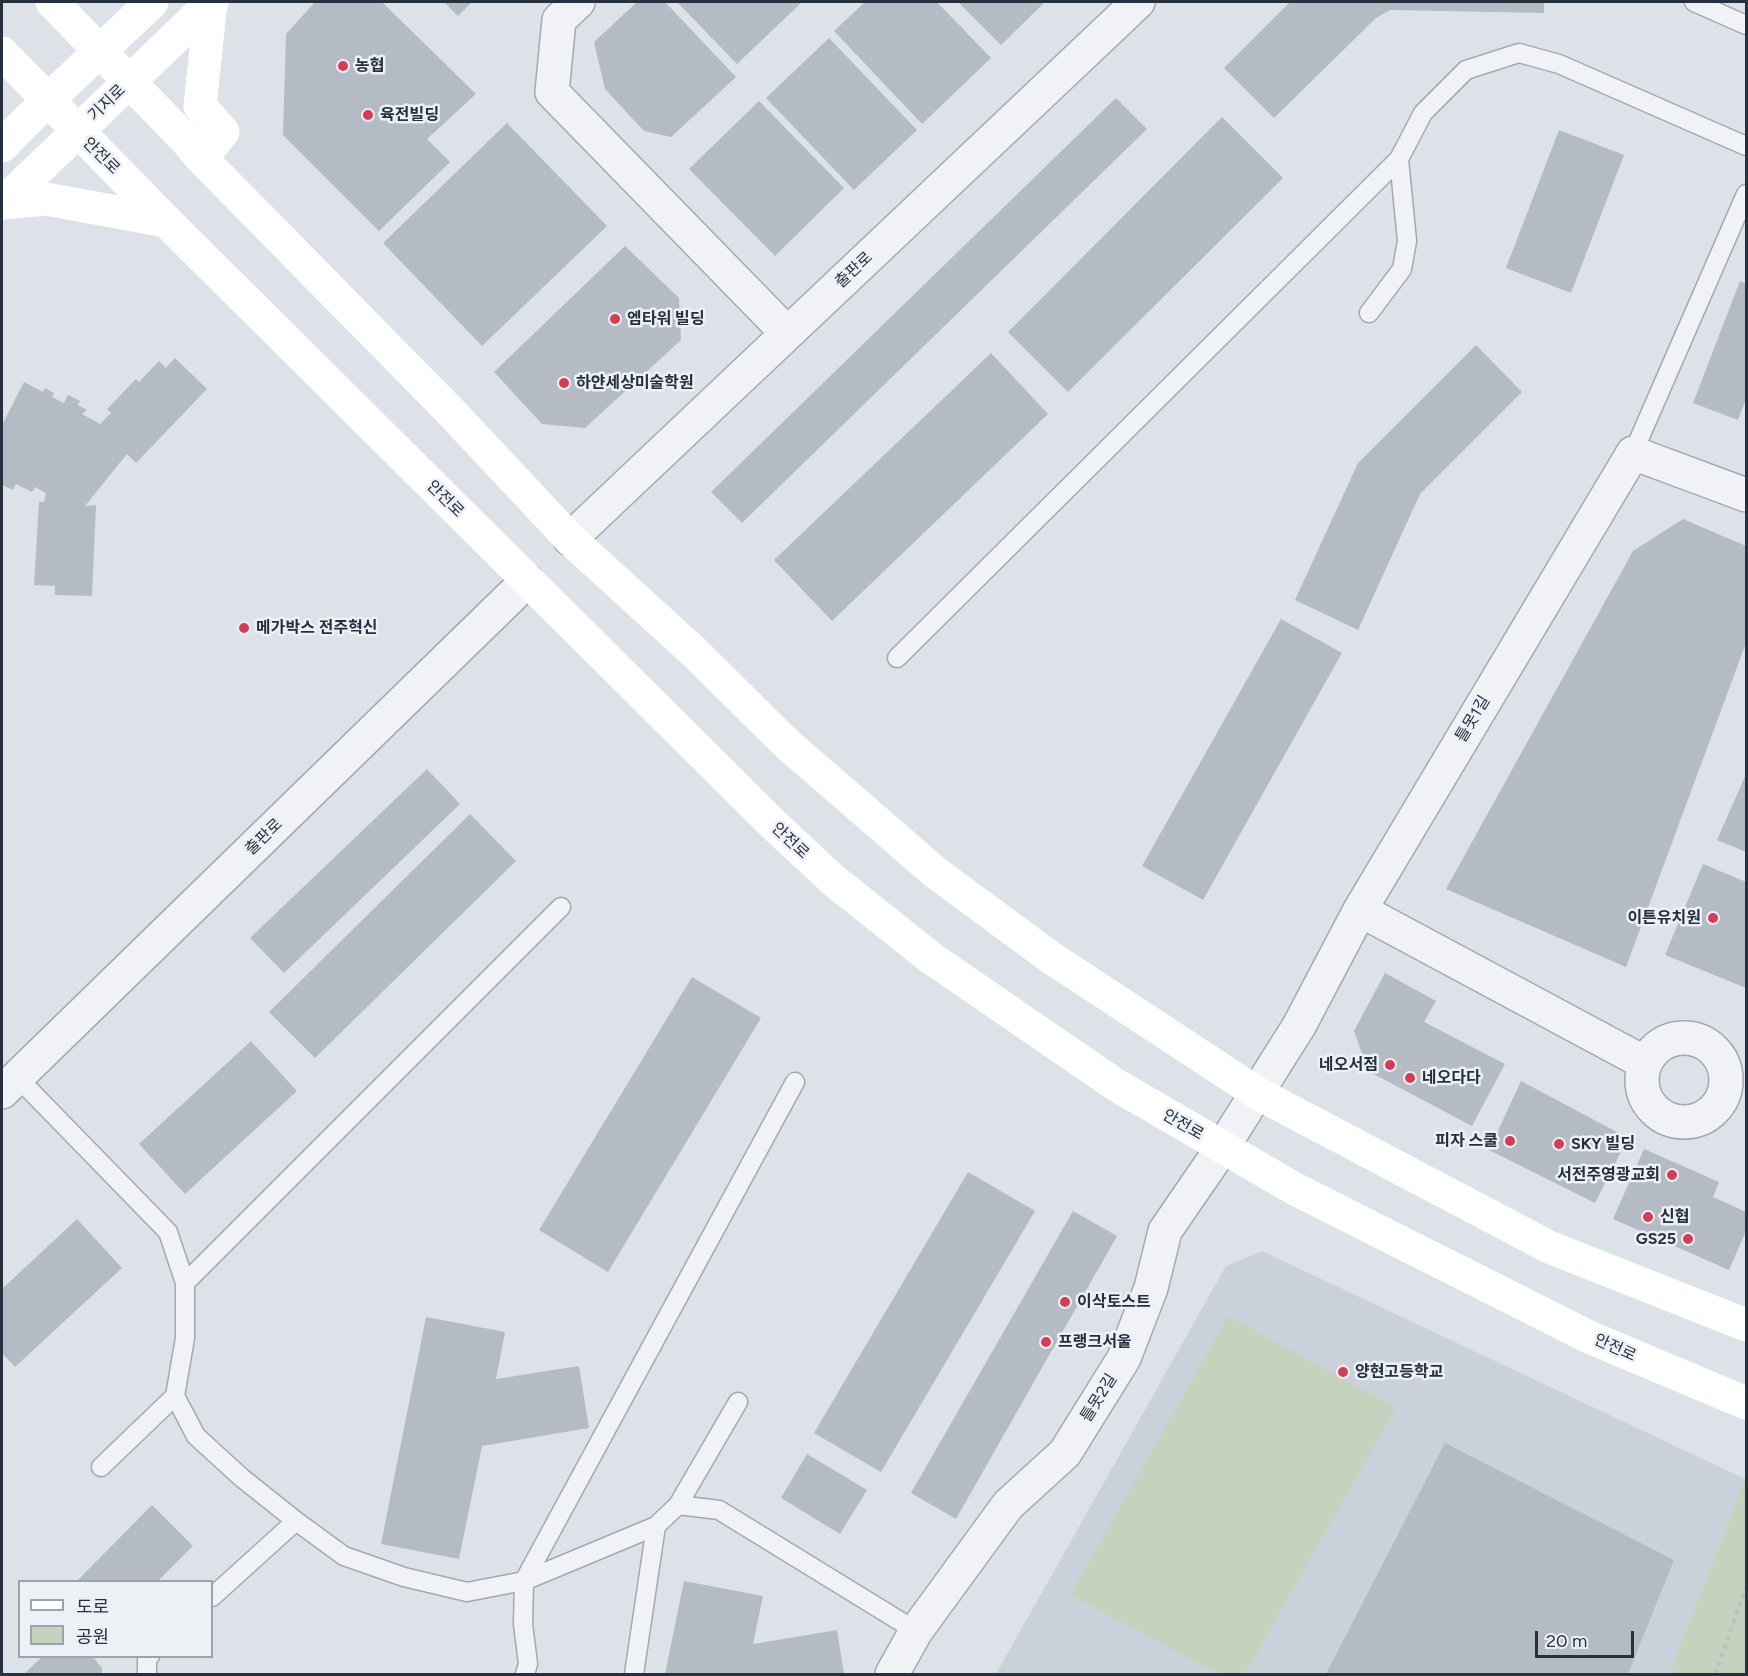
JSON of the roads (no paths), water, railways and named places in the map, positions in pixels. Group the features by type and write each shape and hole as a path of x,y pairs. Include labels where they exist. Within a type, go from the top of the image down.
{"street":[{"path":"52,2 201,158 451,412 570,539 694,652 786,743 936,873 1050,957 1257,1093 1549,1247 1746,1325"},
{"path":"2,146 46,100 152,2"},
{"path":"201,158 223,132 200,106 212,2"},
{"name":"기지로","path":"2,203 212,2"},
{"path":"578,2 559,20 552,92 787,333"},
{"name":"출판로","path":"570,539 1138,2"},
{"name":"안전로","path":"2,53 77,132 772,823 833,880 931,958 1096,1072 1295,1189 1589,1337 1746,1403"},
{"path":"2,203 46,199 166,221"},
{"path":"1633,453 1746,495"},
{"name":"틀못1길","path":"1257,1093 1299,1026 1360,909 1633,453"},
{"name":"출판로","path":"9,1085 527,581"},
{"path":"1360,909 1645,1063"},
{"name":"틀못2길","path":"892,1674 916,1631 1008,1505 1065,1453 1124,1358 1151,1288 1165,1231 1257,1093"}],"lane":[{"path":"1694,2 1746,25"},
{"path":"897,658 1400,159 1423,113 1466,70 1519,53 1559,64 1746,146"},
{"path":"1369,313 1402,269 1407,241 1400,159"},
{"path":"1633,453 1746,194"},
{"path":"185,1283 561,907"},
{"path":"525,1674 528,1664 523,1624 524,1581 795,1082"},
{"path":"9,1085 168,1232 185,1283 185,1338 175,1396 101,1467"},
{"path":"175,1396 196,1436 242,1478 344,1556 404,1577 467,1592 524,1581 656,1526 678,1505 738,1402"},
{"path":"678,1505 719,1510 916,1631"},
{"path":"213,1596 296,1521"},
{"path":"634,1674 656,1526"},
{"path":"147,1674 148,1658"}],"place":[{"name":"농협","path":"343,66"},
{"name":"육전빌딩","path":"368,115"},
{"name":"엠타워 빌딩","path":"615,319"},
{"name":"하얀세상미술학원","path":"564,383"},
{"name":"메가박스 전주혁신","path":"244,628"},
{"name":"이튼유치원","path":"1713,918"},
{"name":"네오서점","path":"1390,1065"},
{"name":"네오다다","path":"1410,1078"},
{"name":"피자 스쿨","path":"1510,1141"},
{"name":"SKY 빌딩","path":"1559,1144"},
{"name":"서전주영광교회","path":"1672,1175"},
{"name":"신협","path":"1648,1217"},
{"name":"GS25","path":"1688,1239"},
{"name":"이삭토스트","path":"1065,1302"},
{"name":"프랭크서울","path":"1046,1342"},
{"name":"양현고등학교","path":"1343,1372"}]}
